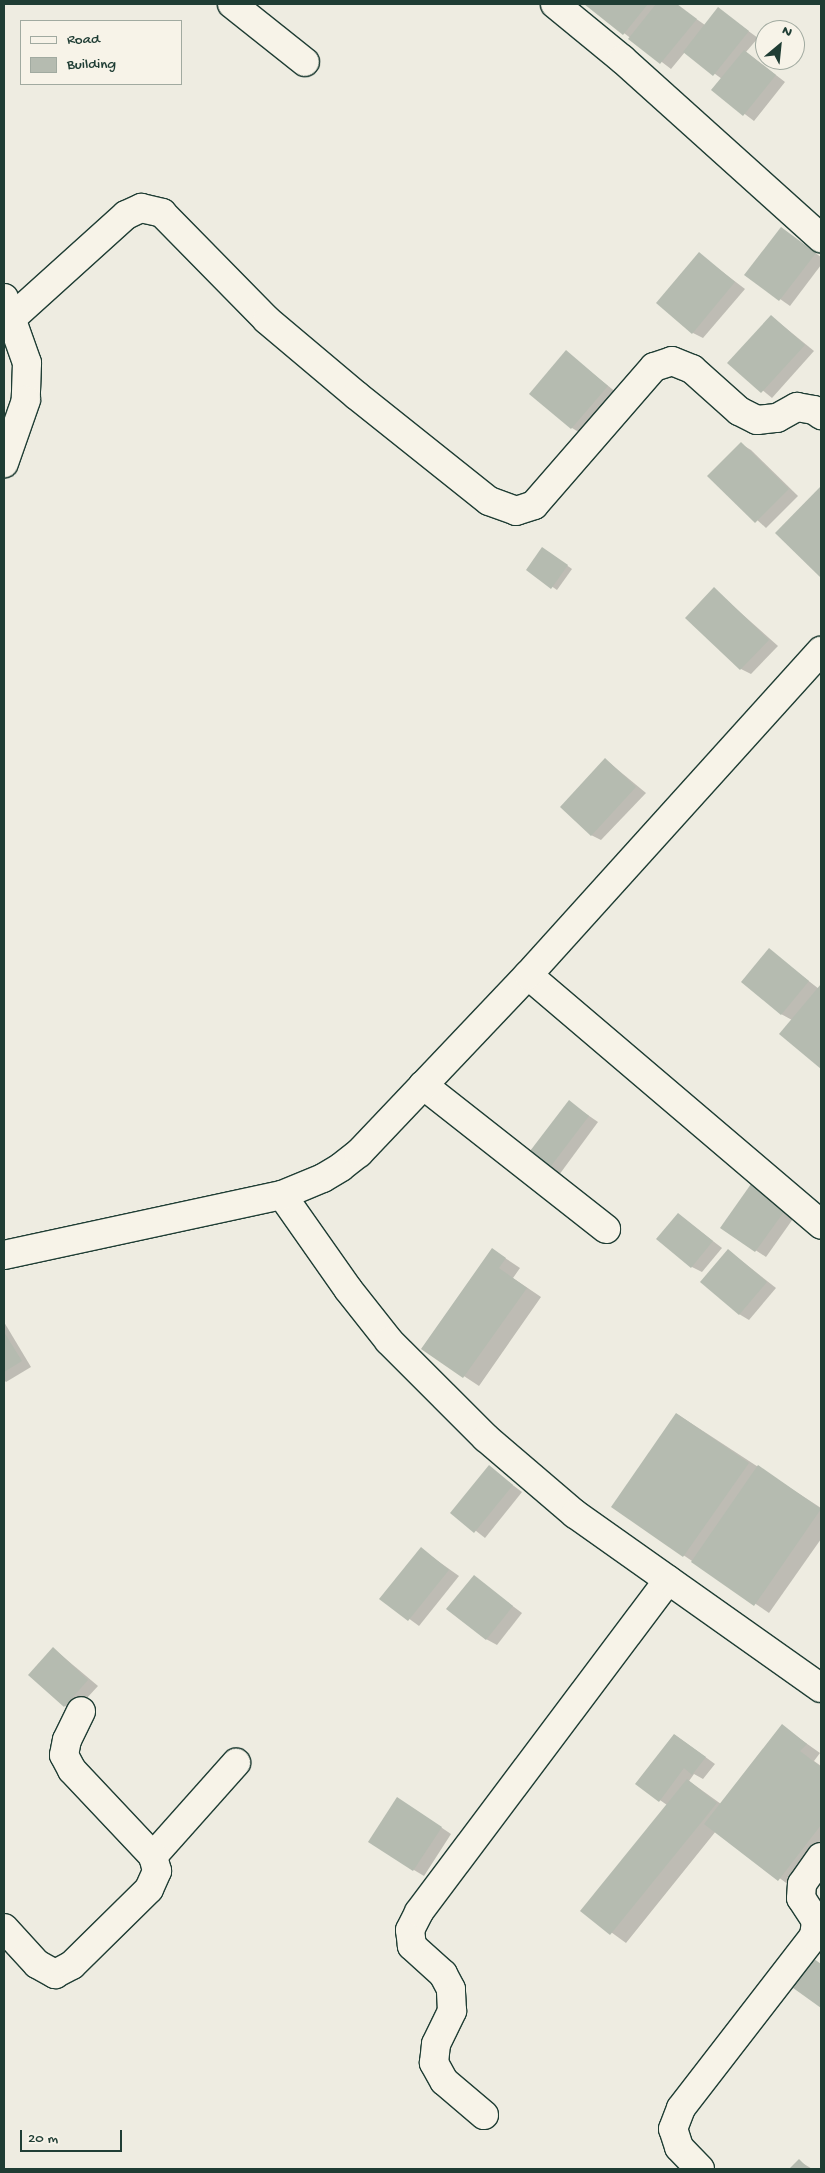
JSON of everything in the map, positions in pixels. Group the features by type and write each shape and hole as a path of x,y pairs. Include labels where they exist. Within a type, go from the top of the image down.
{"street":[{"path":"232,4 305,62"},
{"path":"564,6 821,238"},
{"path":"4,463 26,400 27,363 8,307 126,215 141,208 162,213 267,320 341,382 490,501 516,511 534,505 654,367 672,361 692,369 739,411 757,420 778,418 797,407 814,410 821,415"},
{"path":"4,1255 282,1194 323,1178 359,1153 528,975 821,651"},
{"path":"528,975 821,1224"},
{"path":"423,1085 606,1229"},
{"path":"282,1194 348,1289 396,1348 501,1450 575,1514 821,1688"},
{"path":"484,2115 444,2080 434,2064 436,2044 452,2011 451,1989 443,1974 412,1946 410,1930 419,1912 668,1580"},
{"path":"4,1928 37,1964 54,1974 72,1965 149,1889 158,1872 154,1856 72,1770 64,1755 67,1740 81,1711"},
{"path":"154,1856 236,1763"},
{"path":"700,2169 679,2147 673,2129 681,2108 814,1936 816,1921 801,1898 802,1884 821,1857"}],"building":[{"path":"584,4 648,4 623,35"},
{"path":"656,4 677,4 697,19 660,64 628,39"},
{"path":"718,7 749,31 713,76 683,52"},
{"path":"744,50 755,59 755,70 770,70 776,75 743,116 711,90"},
{"path":"781,227 816,253 779,301 744,275"},
{"path":"699,252 735,282 692,334 656,303"},
{"path":"771,315 805,345 761,393 727,363"},
{"path":"566,350 608,386 571,429 529,394"},
{"path":"741,442 789,489 755,523 707,476"},
{"path":"821,486 821,578 775,533"},
{"path":"542,547 568,565 551,589 526,570"},
{"path":"714,587 769,640 740,670 685,618"},
{"path":"605,758 636,787 591,836 560,807"},
{"path":"769,948 809,981 781,1015 741,982"},
{"path":"821,984 821,1069 779,1034"},
{"path":"569,1100 589,1116 548,1170 527,1155"},
{"path":"751,1184 786,1209 755,1252 720,1228"},
{"path":"678,1213 713,1241 691,1268 656,1239"},
{"path":"492,1248 506,1258 499,1268 527,1288 463,1378 421,1349"},
{"path":"728,1249 767,1282 739,1315 700,1282"},
{"path":"4,1332 22,1361 4,1372"},
{"path":"676,1413 749,1463 683,1557 611,1507"},
{"path":"489,1465 513,1485 474,1533 450,1513"},
{"path":"758,1465 821,1509 754,1606 691,1562"},
{"path":"421,1547 449,1570 408,1621 379,1599"},
{"path":"474,1575 513,1606 486,1640 446,1609"},
{"path":"53,1647 88,1680 64,1707 28,1675"},
{"path":"782,1724 807,1744 800,1751 821,1767 821,1825 778,1881 704,1824"},
{"path":"674,1734 706,1757 692,1775 684,1768 659,1802 635,1784"},
{"path":"687,1779 717,1803 610,1935 580,1911"},
{"path":"397,1797 442,1827 413,1871 368,1842"},
{"path":"803,1951 821,1964 821,2008 782,1980"},
{"path":"799,2159 809,2169 789,2169"}]}
